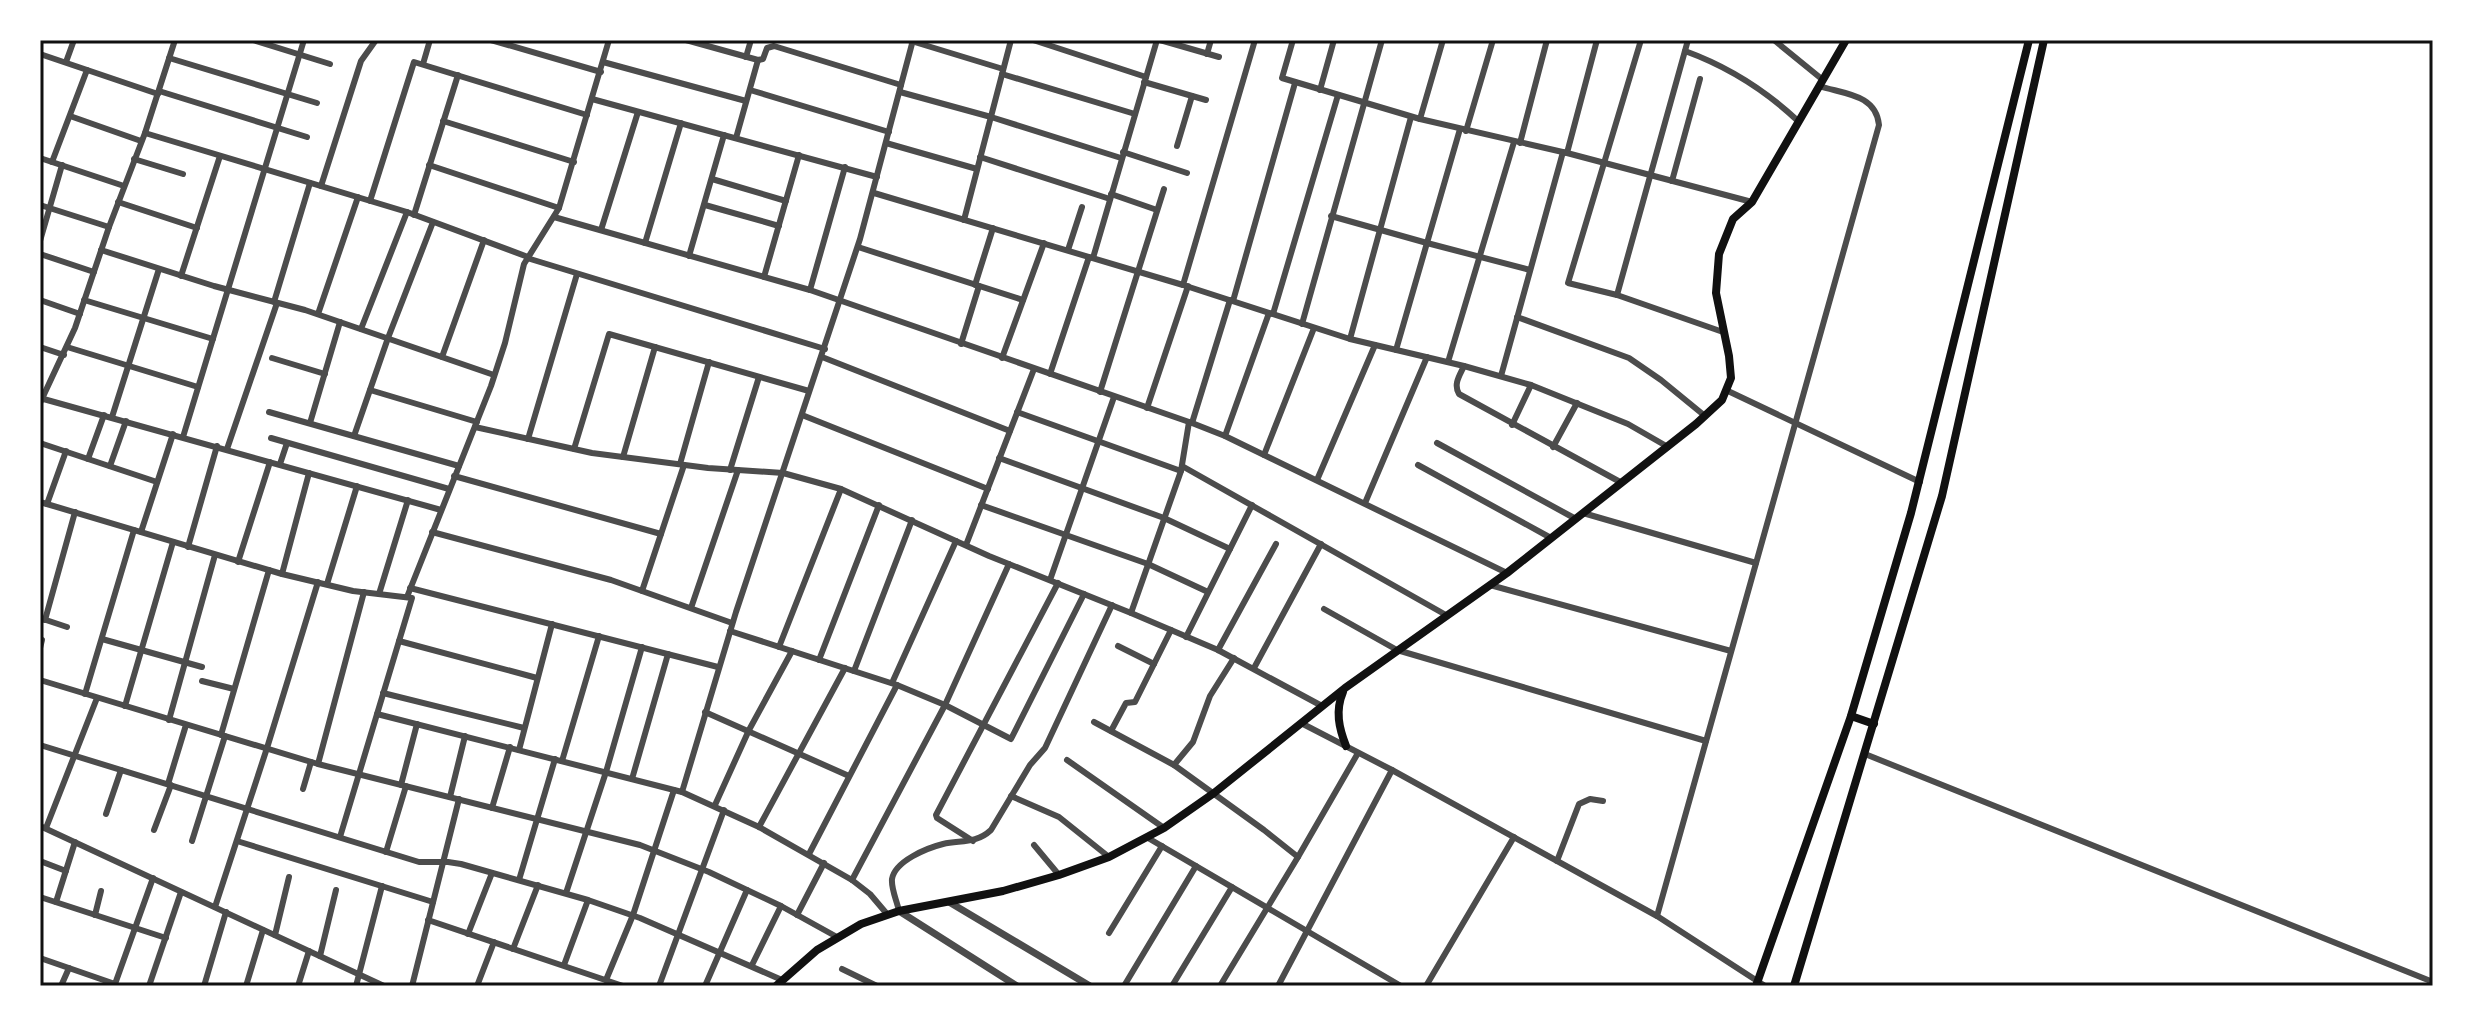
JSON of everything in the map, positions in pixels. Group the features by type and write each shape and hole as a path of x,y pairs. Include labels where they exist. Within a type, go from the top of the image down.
{"main road":[{"path":"779,983 837,937 887,914 1003,891 1059,875 1109,857 1148,838 1214,793 1345,688 1507,573 1705,416 1722,400 1731,378 1716,293 1719,254 1733,219 1752,202 1846,40"},
{"path":"1760,984 1851,716 1920,482 2029,40"},
{"path":"1794,986 1942,496 2044,40"},
{"path":"1345,688 1338,707 1338,723 1346,746"},
{"path":"1851,716 1874,724"}],"street":[{"path":"66,62 74,40"},
{"path":"175,40 80,314 41,400 441,510"},
{"path":"253,40 330,64"},
{"path":"183,437 304,40"},
{"path":"321,186 361,61 376,40"},
{"path":"423,64 430,40"},
{"path":"491,40 601,72"},
{"path":"340,837 399,641 410,588 494,375 509,331 522,270 559,208 609,40"},
{"path":"686,40 705,42 758,60 763,59 767,48 774,46 991,117 1187,173"},
{"path":"746,57 751,40"},
{"path":"606,980 678,791 841,300 874,193 911,40 1135,114"},
{"path":"964,220 1011,40"},
{"path":"1033,40 1206,100"},
{"path":"1050,374 1091,258 1159,40 1219,57"},
{"path":"1207,54 1211,40"},
{"path":"1147,408 1186,286 1255,40"},
{"path":"1293,40 1282,78 1295,83 1411,117 1752,202"},
{"path":"1320,90 1334,40"},
{"path":"1302,324 1382,40"},
{"path":"1420,119 1443,40"},
{"path":"1396,350 1493,40"},
{"path":"1448,362 1547,40"},
{"path":"1501,376 1597,40"},
{"path":"1641,40 1568,283 1617,295 1723,332"},
{"path":"1617,295 1688,40"},
{"path":"1657,916 1879,125 1874,107 1866,100 1821,83 1774,40"},
{"path":"1685,51 1734,72 1757,86 1798,121"},
{"path":"40,62 42,54 158,93 307,137"},
{"path":"169,58 317,103"},
{"path":"736,138 758,60"},
{"path":"370,201 414,62 587,115"},
{"path":"603,62 746,101"},
{"path":"52,162 87,70"},
{"path":"361,329 429,165 458,75"},
{"path":"1672,181 1700,79"},
{"path":"1131,613 1181,468 1191,422 1231,300 1295,83"},
{"path":"750,90 889,132"},
{"path":"1225,436 1271,314 1338,95"},
{"path":"1177,146 1192,96"},
{"path":"592,99 877,177"},
{"path":"601,230 638,112"},
{"path":"70,116 141,141"},
{"path":"1350,339 1411,117"},
{"path":"443,121 574,162"},
{"path":"645,243 681,123"},
{"path":"145,133 410,213 528,258 825,349"},
{"path":"689,256 724,135"},
{"path":"886,143 977,169"},
{"path":"764,277 799,155"},
{"path":"181,276 220,156"},
{"path":"980,157 1157,210"},
{"path":"40,158 124,186"},
{"path":"134,159 183,174"},
{"path":"40,241 62,165"},
{"path":"429,165 559,208"},
{"path":"810,290 845,167"},
{"path":"712,179 786,201"},
{"path":"227,449 310,183"},
{"path":"1100,392 1164,189"},
{"path":"874,193 1186,286 1350,339 1531,385 1628,424 1668,447"},
{"path":"318,314 358,197"},
{"path":"118,202 197,228"},
{"path":"40,205 109,227"},
{"path":"705,205 779,226"},
{"path":"1068,250 1082,207"},
{"path":"1331,216 1530,270"},
{"path":"554,217 810,290 1191,422 1507,573"},
{"path":"354,436 433,222"},
{"path":"961,344 993,228"},
{"path":"442,357 484,240"},
{"path":"1002,358 1044,243"},
{"path":"858,247 1023,300"},
{"path":"101,250 228,290 318,314 494,375"},
{"path":"40,254 94,272"},
{"path":"88,459 128,366 159,269"},
{"path":"528,439 577,274"},
{"path":"40,300 80,314"},
{"path":"84,300 213,339"},
{"path":"1517,317 1629,358 1654,374 1705,416"},
{"path":"310,423 340,322"},
{"path":"1264,455 1314,328"},
{"path":"574,449 609,334 809,391"},
{"path":"1317,480 1375,345"},
{"path":"40,347 128,366 198,387"},
{"path":"623,457 655,347"},
{"path":"822,357 1010,431"},
{"path":"1365,503 1427,357"},
{"path":"272,358 325,374"},
{"path":"642,591 682,465 709,362"},
{"path":"1464,366 1456,383 1459,394 1622,483"},
{"path":"966,545 1034,369"},
{"path":"730,470 759,377"},
{"path":"1512,425 1531,385"},
{"path":"370,390 476,425 574,449 682,465 783,473 841,489 1009,564 1218,650 1322,706"},
{"path":"1728,391 1920,482"},
{"path":"973,841 936,815 1054,582 1066,535 1114,397"},
{"path":"1553,447 1577,403"},
{"path":"269,412 459,466"},
{"path":"1017,412 1181,468 1446,615"},
{"path":"802,415 988,489"},
{"path":"110,466 126,421"},
{"path":"85,694 137,531 173,434"},
{"path":"271,438 449,489"},
{"path":"40,443 157,482"},
{"path":"280,464 287,443"},
{"path":"1437,443 1580,516 1756,563"},
{"path":"188,547 217,446"},
{"path":"66,451 43,503 282,574 364,592 409,598"},
{"path":"999,458 1164,518 1230,549"},
{"path":"238,562 270,462"},
{"path":"1418,465 1551,538"},
{"path":"691,608 738,470"},
{"path":"282,574 309,473"},
{"path":"454,476 661,534"},
{"path":"327,584 357,486"},
{"path":"779,647 841,489"},
{"path":"379,594 408,500"},
{"path":"819,660 879,505"},
{"path":"981,505 1148,564 1208,592"},
{"path":"1186,637 1252,505"},
{"path":"67,627 42,619 75,512"},
{"path":"854,671 912,520"},
{"path":"432,532 584,572 732,623"},
{"path":"809,854 894,684 956,541"},
{"path":"125,706 173,542"},
{"path":"1218,650 1276,544"},
{"path":"1254,668 1321,544"},
{"path":"169,720 215,555"},
{"path":"852,880 945,705 1009,564"},
{"path":"192,841 269,570"},
{"path":"215,907 318,582"},
{"path":"1490,585 1731,651"},
{"path":"410,588 718,667"},
{"path":"303,789 315,763 364,592"},
{"path":"730,631 894,684 945,705 1011,739 1084,594"},
{"path":"1017,986 1004,983 899,911 892,880 895,871 905,862 944,844 973,841 991,830 1030,765 1045,748 1112,605"},
{"path":"1324,609 1397,650 1706,741"},
{"path":"519,750 552,624"},
{"path":"1111,731 1126,703 1135,702 1171,630"},
{"path":"519,880 599,636"},
{"path":"102,639 202,667"},
{"path":"399,641 537,678"},
{"path":"1118,646 1154,664"},
{"path":"566,893 606,772 642,647"},
{"path":"715,805 749,730 792,651"},
{"path":"632,779 668,654"},
{"path":"1174,765 1193,742 1210,696 1234,658"},
{"path":"759,827 845,668"},
{"path":"40,680 315,763 655,851 781,906 837,937"},
{"path":"202,681 234,689"},
{"path":"383,693 524,728"},
{"path":"97,698 43,827 384,986"},
{"path":"705,712 849,776"},
{"path":"377,714 678,791 715,805 852,880 870,894 887,914"},
{"path":"1094,722 1174,765 1298,857"},
{"path":"1301,723 1657,916 1760,984"},
{"path":"386,852 417,724"},
{"path":"154,830 186,725"},
{"path":"450,797 465,736"},
{"path":"40,745 419,862 443,862 492,873 588,900 633,915 752,965 779,983"},
{"path":"492,808 510,747"},
{"path":"1220,986 1358,753"},
{"path":"1865,754 2433,982"},
{"path":"1067,760 1164,828"},
{"path":"106,814 121,770"},
{"path":"1278,986 1392,770"},
{"path":"1011,796 1059,817 1109,857"},
{"path":"412,986 459,799"},
{"path":"1557,861 1579,804 1590,799 1603,801"},
{"path":"659,986 724,810"},
{"path":"1426,986 1514,837"},
{"path":"1148,838 1401,986"},
{"path":"237,841 433,902"},
{"path":"56,902 75,842"},
{"path":"1034,845 1059,875"},
{"path":"1109,933 1162,846"},
{"path":"40,861 66,871"},
{"path":"797,915 824,863"},
{"path":"1124,986 1196,866"},
{"path":"468,934 492,873"},
{"path":"275,935 289,877"},
{"path":"40,958 111,984 153,878"},
{"path":"513,949 538,885"},
{"path":"356,986 382,886"},
{"path":"1172,986 1232,887"},
{"path":"320,956 336,890"},
{"path":"705,986 747,890"},
{"path":"95,915 101,891"},
{"path":"149,986 181,892"},
{"path":"40,897 166,938"},
{"path":"564,965 588,900"},
{"path":"949,902 1090,986"},
{"path":"752,965 781,906"},
{"path":"204,986 226,912"},
{"path":"428,920 623,986"},
{"path":"246,986 263,930"},
{"path":"477,986 494,942"},
{"path":"298,986 309,951"},
{"path":"61,986 69,968"},
{"path":"842,969 877,986"}]}
